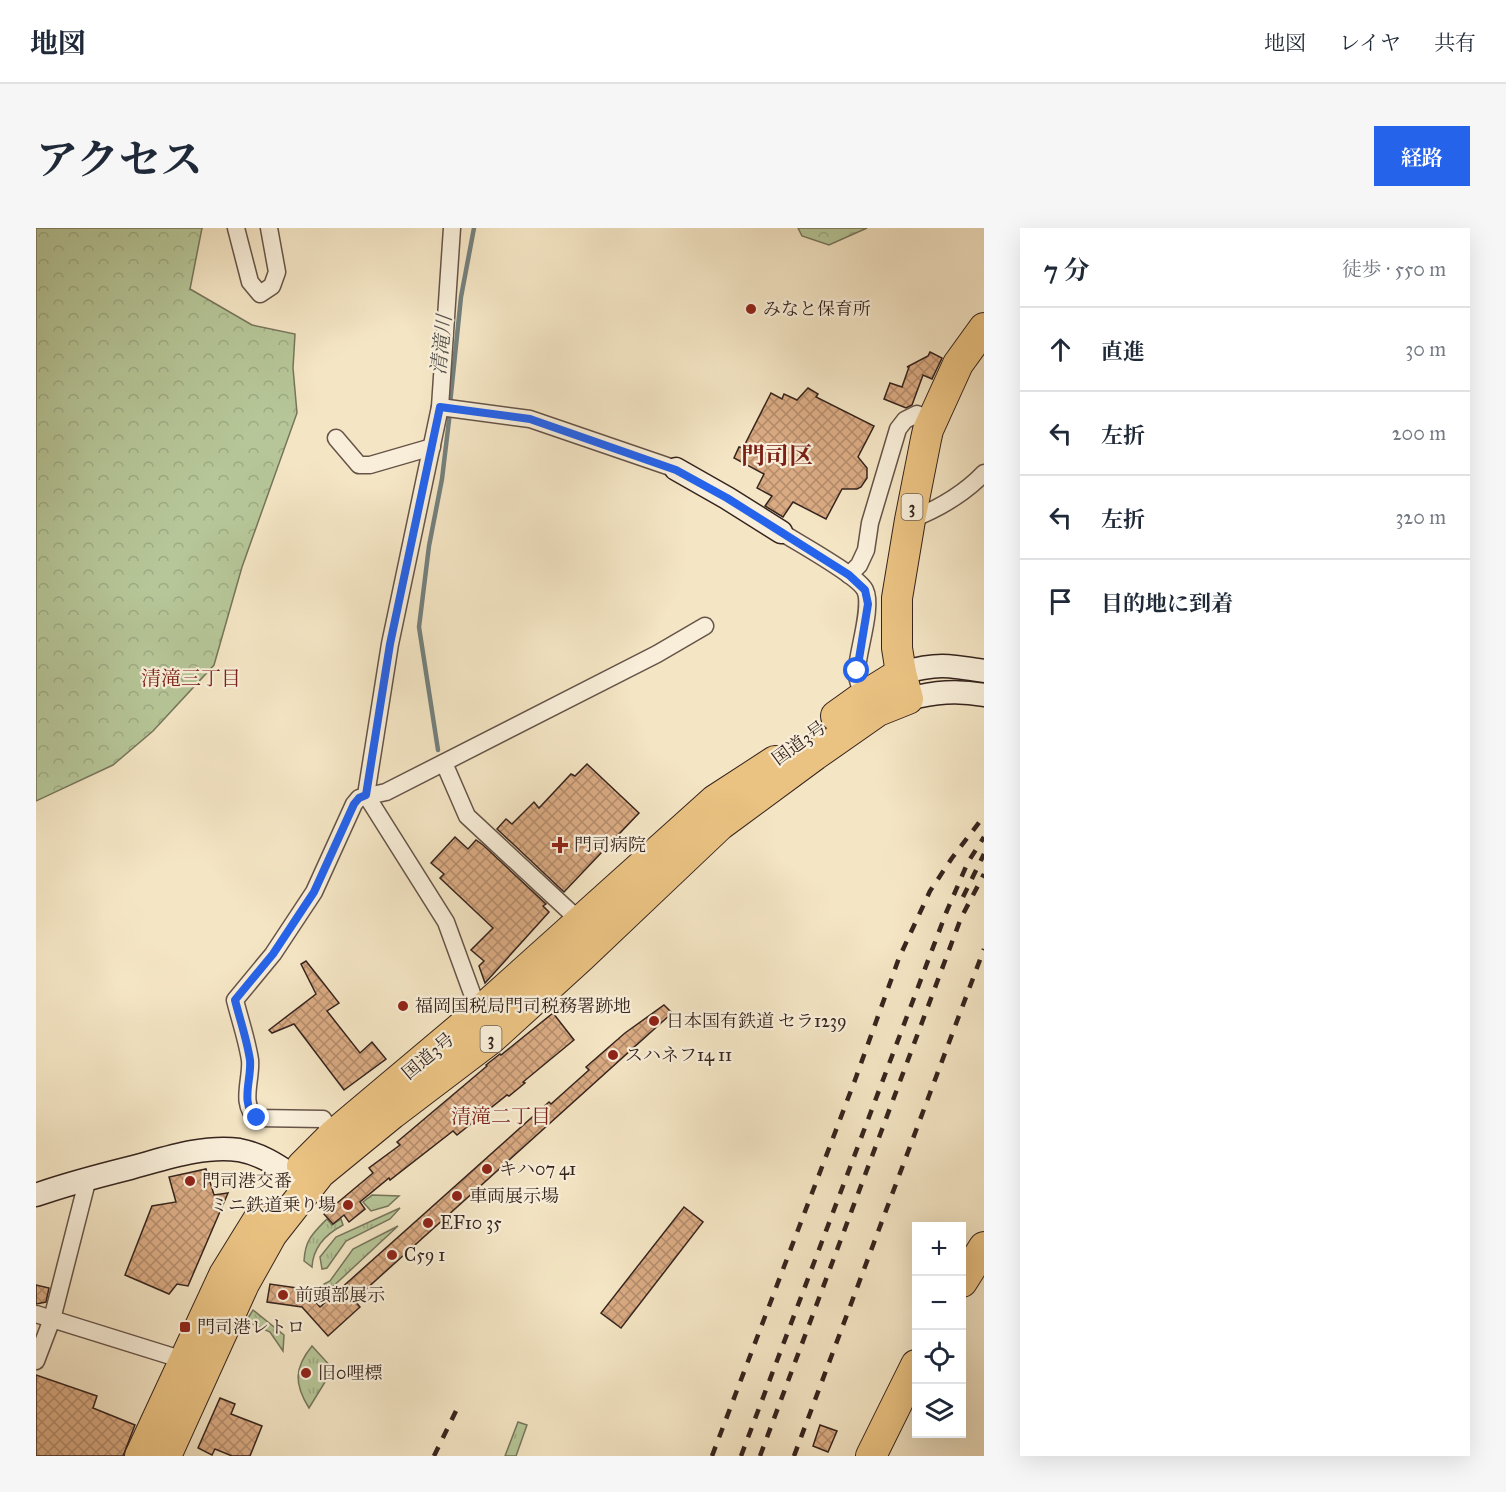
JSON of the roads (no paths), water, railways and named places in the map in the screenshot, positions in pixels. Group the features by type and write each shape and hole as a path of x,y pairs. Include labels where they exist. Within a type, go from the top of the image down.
{"highway":[{"name":"3","path":"904,686 897,648 897,598 927,430 957,364 984,328"},
{"name":"国道3号","path":"140,1456 272,1234 320,1173 392,1114 485,1026 581,922 715,800 768,766 864,696 904,686"},
{"name":"国道3号","path":"166,1456 224,1275 254,1225 293,1176 333,1135 485,1026 542,994 720,825 878,711 904,686"},
{"path":"966,1276 984,1247"},
{"path":"871,1456 912,1373"}],"street":[{"path":"236,228 250,282 260,294 272,286 277,272 269,228"},
{"path":"452,228 440,407 390,644 366,795 446,922 485,1026"},
{"path":"440,407 530,419 676,470 727,498 849,575 861,585 868,604 857,671 859,685 864,696"},
{"path":"849,575 859,565 866,550 870,523 898,429 906,420 917,414 932,421"},
{"path":"336,438 359,465 370,465 432,447"},
{"path":"910,520 933,511 970,488 984,473"},
{"path":"333,1135 323,1119 257,1118 251,1113 248,1104 250,1061 235,1000 273,954 314,892 354,804 359,798 386,792 444,763 657,654 705,626"},
{"path":"904,686 924,666 943,664 974,669"},
{"path":"904,686 943,692 973,693"},
{"path":"444,763 467,816 581,922"},
{"path":"36,1195 88,1178 194,1152 220,1149 240,1150 261,1156 293,1176"},
{"path":"36,1361 44,1316 88,1178"},
{"path":"44,1316 195,1364"}],"waterway":[{"name":"清滝川","path":"450,404 461,297 474,228"},
{"name":"清滝川","path":"438,750 419,627 450,412"}],"railway":[{"path":"712,1456 899,958 930,891 984,816"},
{"path":"741,1456 946,913 968,862 984,837"},
{"path":"963,897 984,854"},
{"path":"760,1456 961,918 984,874"},
{"path":"794,1456 984,949"},
{"path":"434,1456 456,1411"}],"place":[{"name":"みなと保育所","path":"751,309"},
{"name":"門司病院","path":"560,845"},
{"name":"福岡国税局門司税務署跡地","path":"403,1006"},
{"name":"日本国有鉄道 セラ1239","path":"654,1021"},
{"name":"スハネフ14 11","path":"613,1055"},
{"name":"キハ07 41","path":"487,1169"},
{"name":"門司港交番","path":"190,1181"},
{"name":"車両展示場","path":"457,1196"},
{"name":"ミニ鉄道乗り場","path":"348,1205"},
{"name":"EF10 35","path":"428,1223"},
{"name":"C59 1","path":"392,1255"},
{"name":"前頭部展示","path":"283,1295"},
{"name":"門司港レトロ","path":"185,1327"},
{"name":"旧0哩標","path":"306,1373"}],"district":[{"name":"門司区","path":"777,456"},
{"name":"清滝三丁目","path":"191,678"},
{"name":"清滝二丁目","path":"501,1116"}]}
